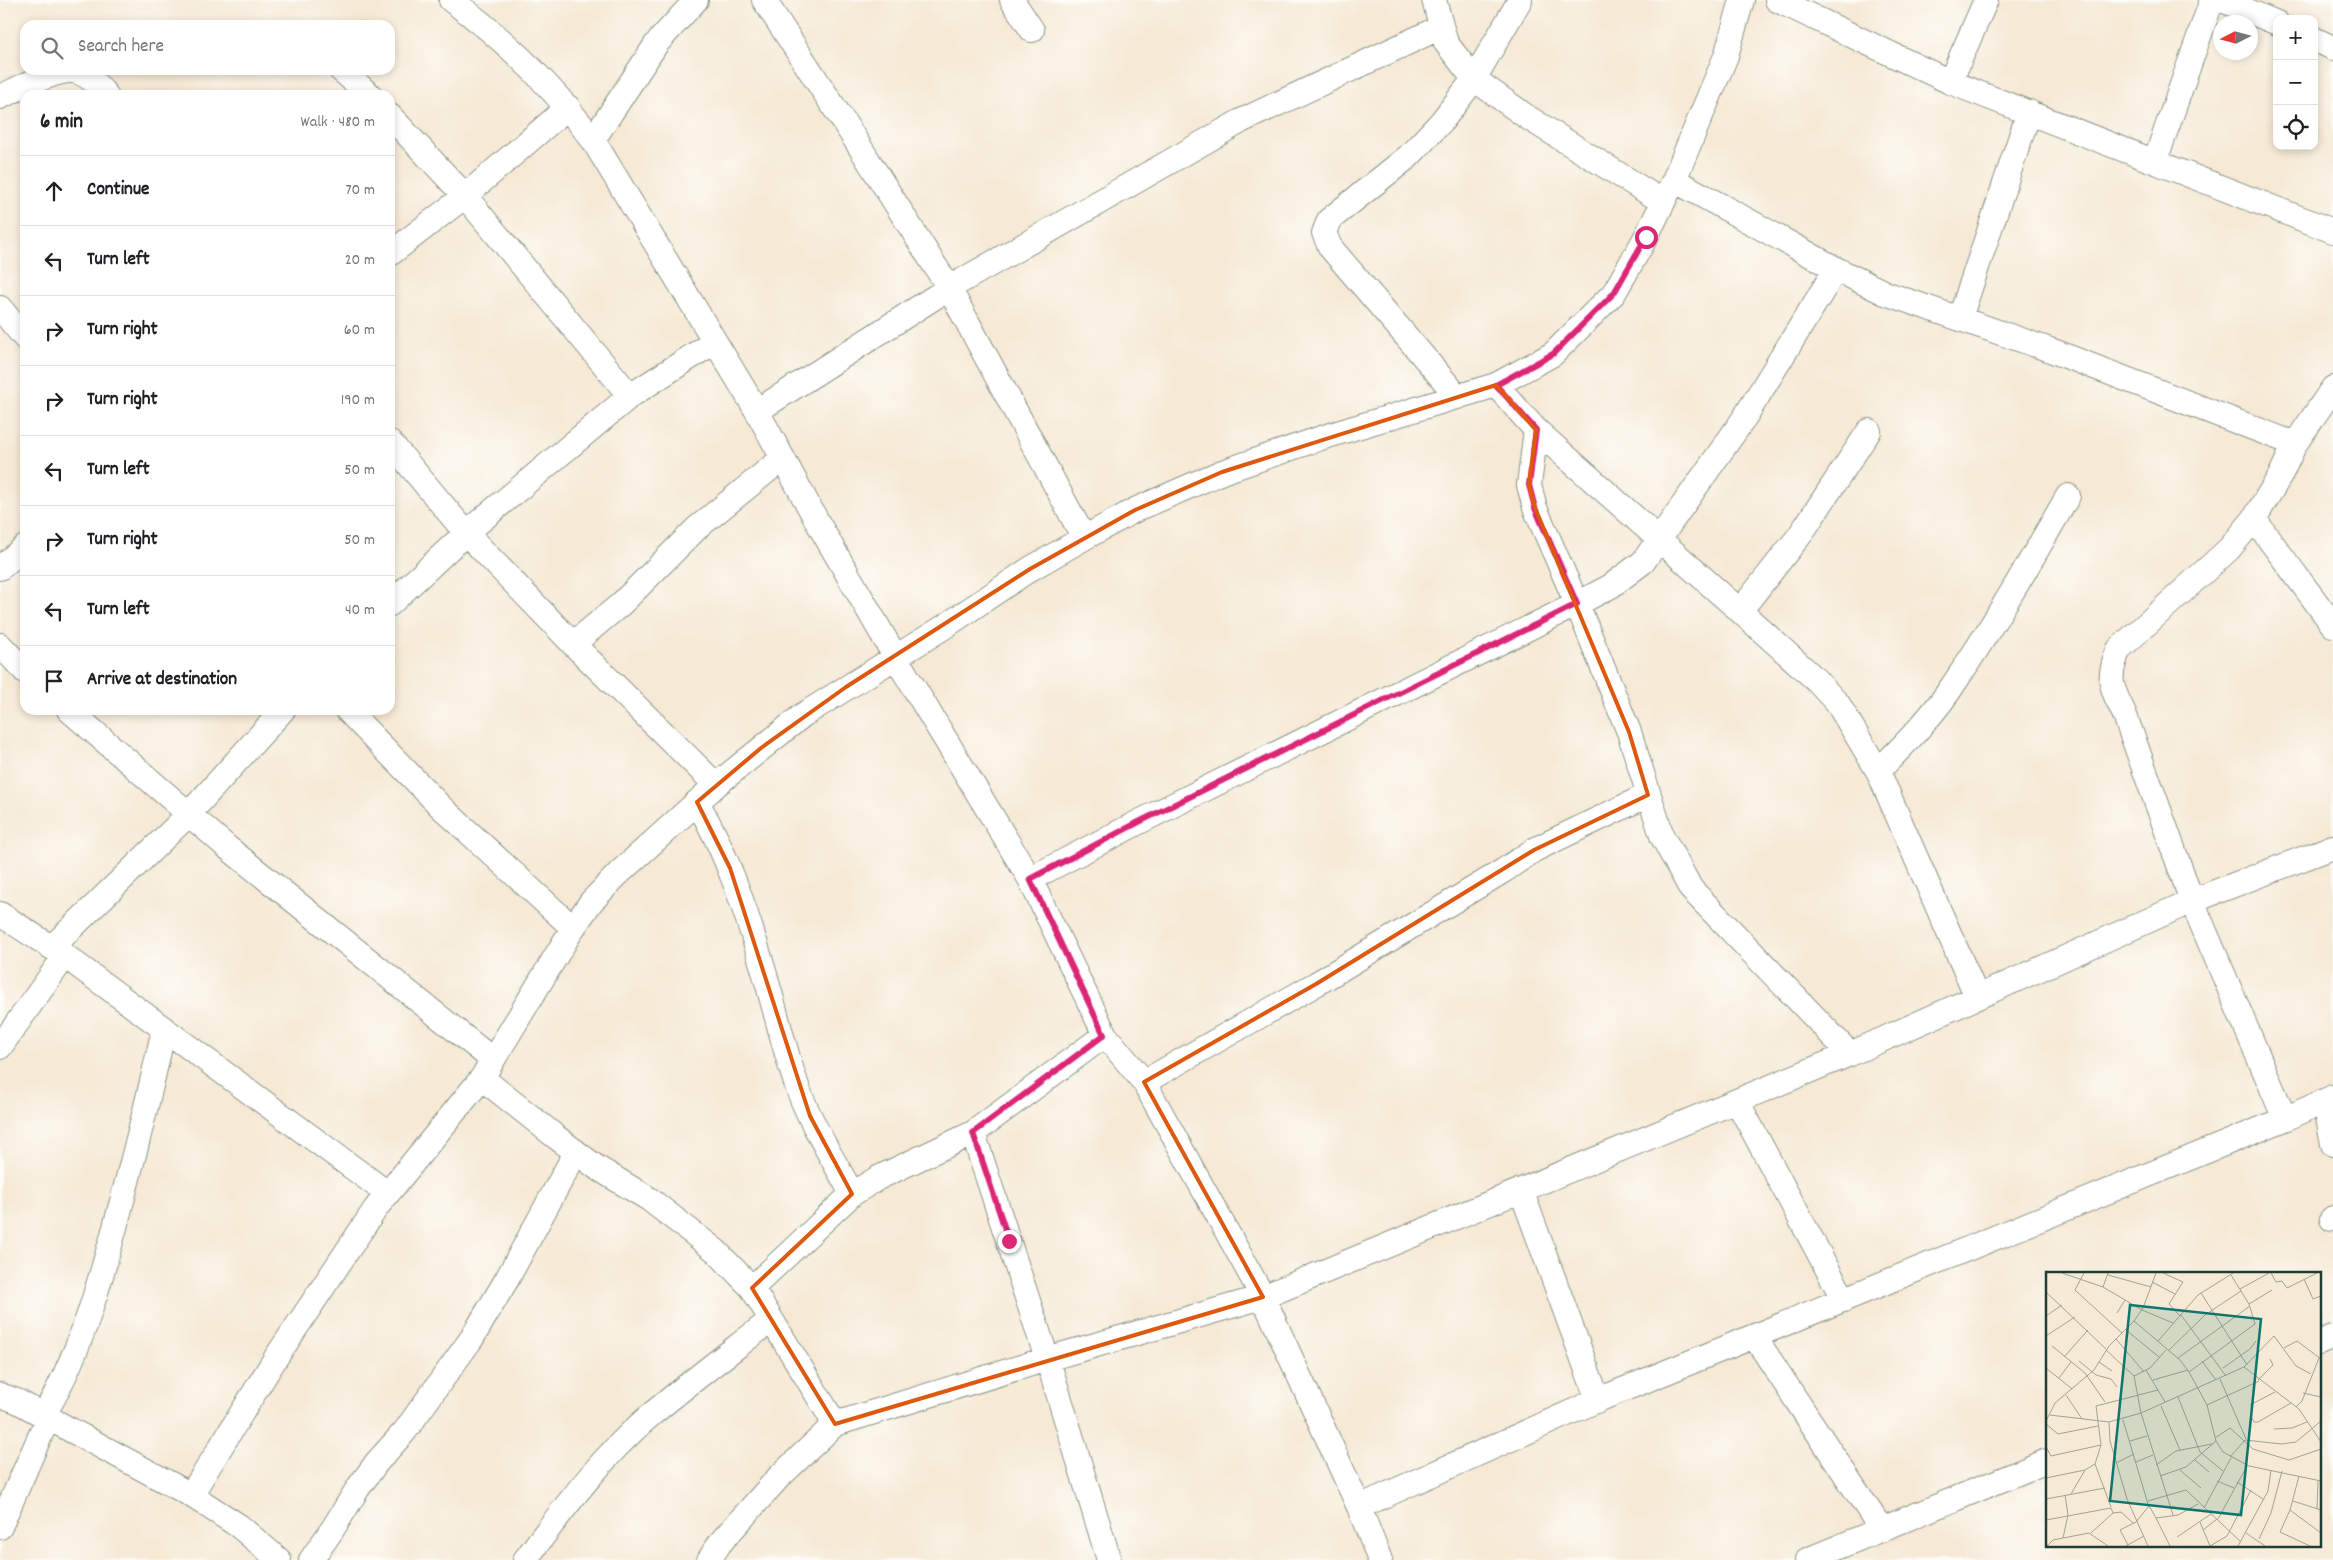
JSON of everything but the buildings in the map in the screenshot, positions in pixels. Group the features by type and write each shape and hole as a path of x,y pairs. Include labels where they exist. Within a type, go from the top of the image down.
{"street":[{"path":"451,0 539,76 568,107 593,140 757,411 896,658 1030,879 1104,1035 1144,1082 1263,1297 1359,1507 1380,1560"},
{"path":"593,140 657,43 696,0"},
{"path":"764,0 949,288 1084,538"},
{"path":"1012,0 1032,30"},
{"path":"1434,0 1446,42 1474,79 1527,117 1663,202"},
{"path":"1458,397 1330,247 1324,233 1329,220 1409,156 1442,121 1474,79 1520,0"},
{"path":"191,1495 275,1359 387,1193 487,1069 573,928 591,902 619,873 716,785 803,716 846,687 896,658 1030,569 1084,538 1135,510 1222,472 1324,437 1496,385 1553,354 1614,293 1646,237 1674,180 1726,56 1742,0"},
{"path":"1777,0 1950,82 2333,232"},
{"path":"1950,82 1986,0"},
{"path":"2155,161 2212,0"},
{"path":"2222,0 2273,21"},
{"path":"757,411 949,288 1241,121 1441,27"},
{"path":"2318,41 2333,48"},
{"path":"0,97 52,75"},
{"path":"84,75 91,79 101,90"},
{"path":"347,75 364,90"},
{"path":"395,250 466,196 568,107"},
{"path":"1960,318 2029,112"},
{"path":"395,121 466,196 630,396"},
{"path":"1674,180 1836,269 1885,293 1960,318 2295,444"},
{"path":"1030,879 1139,822 1577,604 1611,586 1643,562 1743,420 1836,269"},
{"path":"0,308 20,332"},
{"path":"395,599 466,533 630,396 714,342"},
{"path":"1496,385 1536,430 1813,677 1838,704 1878,771 1977,997"},
{"path":"2285,1119 2192,902 2124,713 2114,692 2110,669 2119,648 2229,548 2254,519 2280,476 2295,444 2333,388"},
{"path":"1536,430 1529,485 1535,508 1577,604 1629,732 1662,836 1691,889 1726,924 1766,969 1850,1054"},
{"path":"1740,611 1800,535 1869,431"},
{"path":"395,448 466,533 573,644 716,785"},
{"path":"573,644 622,604 697,528 782,458"},
{"path":"1878,771 1902,747 1948,693 2008,599 2068,496"},
{"path":"2254,519 2333,625"},
{"path":"0,568 20,551"},
{"path":"0,644 20,666"},
{"path":"75,715 487,1069 576,1152 656,1205 716,1251 752,1288 835,1424"},
{"path":"0,1047 59,952 189,814 278,715"},
{"path":"352,715 440,806 573,928"},
{"path":"1144,1082 1316,984 1503,871 1534,850 1648,795"},
{"path":"697,802 709,821 730,868 763,968 798,1088 810,1116 852,1194"},
{"path":"709,1560 720,1543 778,1478 835,1424 1047,1359 1263,1297 1850,1054 2192,902 2333,847"},
{"path":"0,914 59,952 387,1193"},
{"path":"0,1527 46,1416 64,1381 86,1328 135,1155 164,1029"},
{"path":"752,1288 852,1194 878,1178 973,1133 1104,1035"},
{"path":"1359,1507 1598,1400 2285,1119 2329,1099 2333,1144"},
{"path":"1737,1101 1844,1300"},
{"path":"973,1133 1047,1359 1109,1560"},
{"path":"311,1560 376,1462 405,1431 472,1338 516,1263 576,1152"},
{"path":"1521,1190 1598,1400"},
{"path":"525,1560 574,1497 610,1455 645,1420 771,1320"},
{"path":"1754,1336 1882,1530"},
{"path":"2320,1343 2333,1337"},
{"path":"0,1395 17,1400 191,1495 239,1526 279,1560"},
{"path":"1807,1560 2046,1461"}],"highlighted area":[{"path":"1496,385 1536,430 1529,485 1535,508 1629,732 1648,795 1534,850 1316,984 1144,1082 1263,1297 835,1424 752,1288 852,1194 810,1116 730,868 697,802 761,748 846,687 1030,569 1135,510 1222,472"}],"route":[{"path":"1009,1241 973,1133 1104,1035 1030,879 1139,822 1577,604 1535,508 1529,485 1530,465 1536,430 1496,385 1553,354 1614,293 1646,237"}]}
